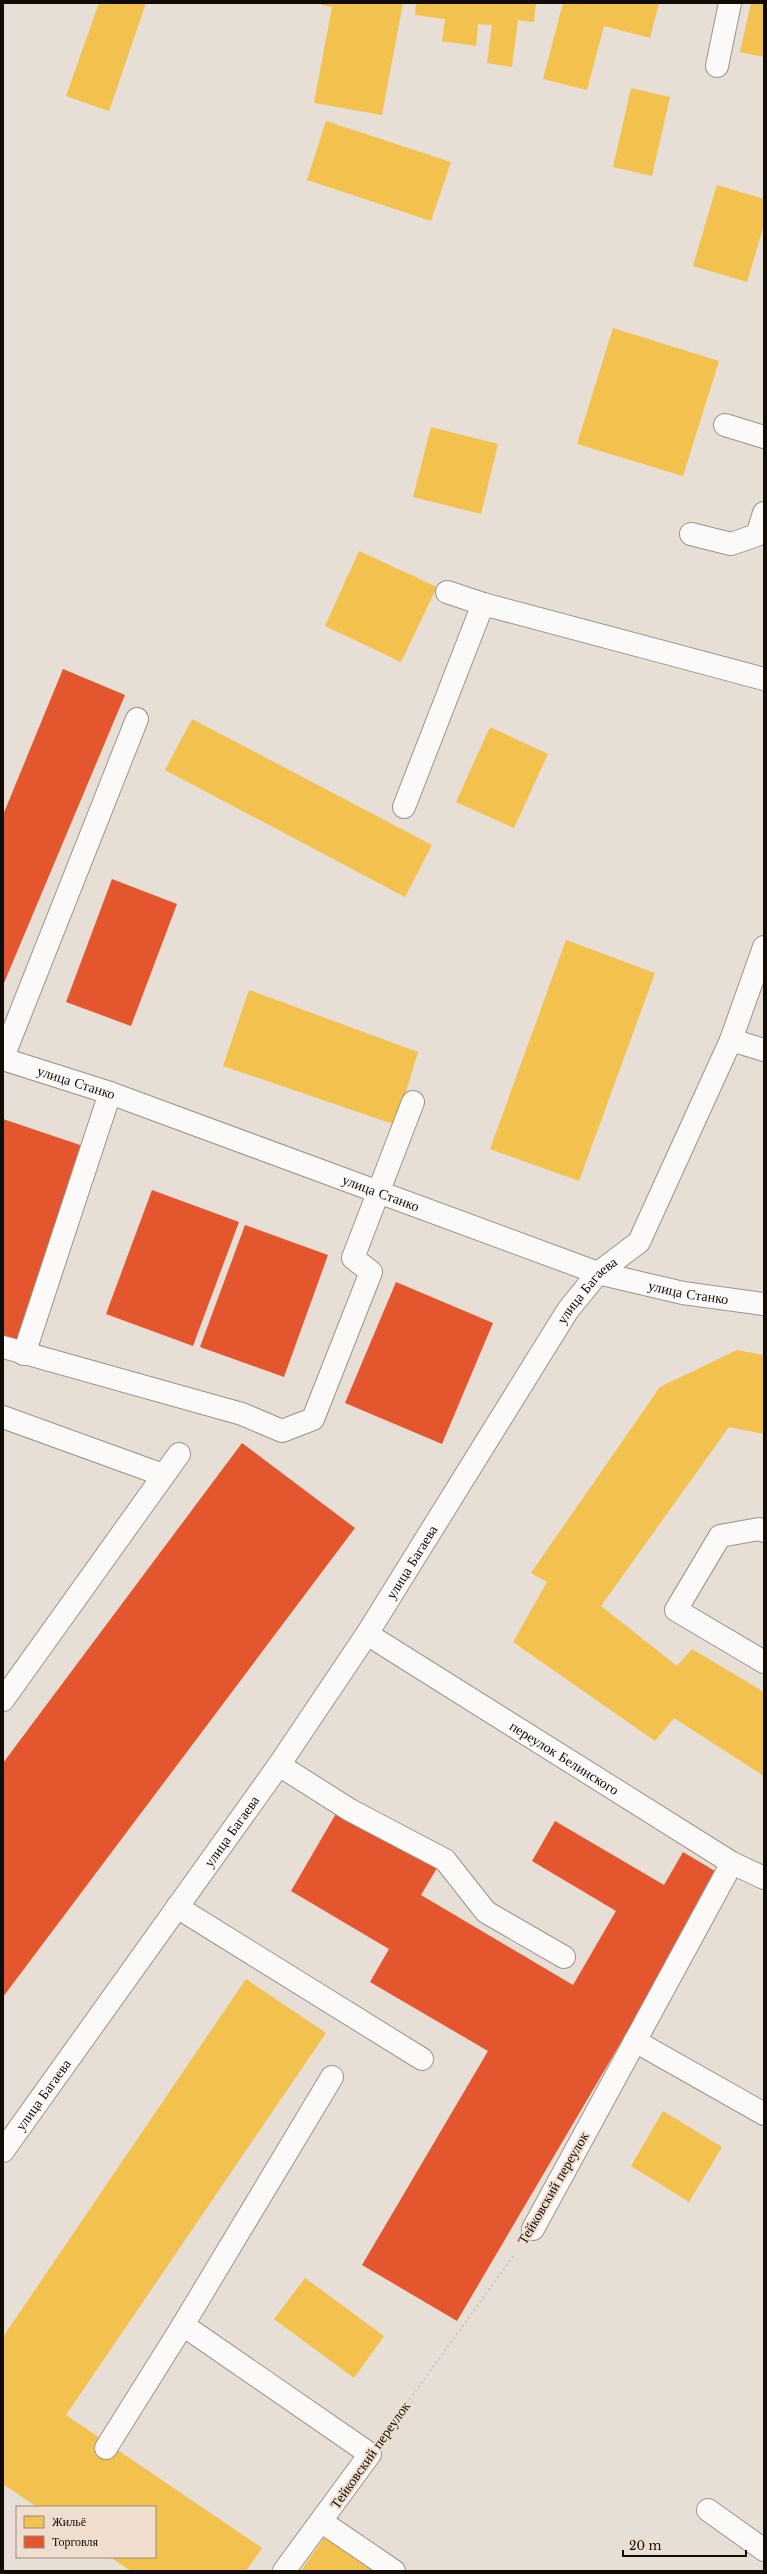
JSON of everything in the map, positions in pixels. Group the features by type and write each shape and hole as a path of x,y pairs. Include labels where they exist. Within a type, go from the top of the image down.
{"street":[{"path":"717,66 730,3"},
{"path":"725,425 764,437"},
{"path":"691,534 731,544 757,535 764,512"},
{"path":"447,592 483,604 764,679"},
{"path":"404,807 483,604"},
{"path":"3,1058 137,719"},
{"name":"улица Багаева","path":"3,2151 279,1765 367,1634 568,1310 598,1273 639,1242 731,1040 764,947"},
{"path":"731,1040 764,1050"},
{"name":"улица Станко","path":"3,1058 110,1093 598,1273 683,1293 764,1304"},
{"path":"24,1354 110,1093"},
{"path":"3,1347 242,1414 282,1431 313,1418 371,1272 353,1258 413,1102"},
{"path":"3,1417 163,1475"},
{"path":"3,1700 179,1454"},
{"path":"764,1531 759,1529 720,1536 676,1610 764,1662"},
{"name":"переулок Белинского","path":"367,1634 732,1863 764,1878"},
{"path":"279,1765 350,1810 446,1860 486,1912 564,1957"},
{"name":"Тейковский переулок","path":"533,2229 732,1863"},
{"path":"177,1907 422,2059"},
{"path":"635,2041 764,2114"},
{"path":"106,2448 183,2325 332,2077"},
{"path":"183,2325 370,2454"},
{"name":"Тейковский переулок","path":"284,2571 322,2522 370,2454"},
{"path":"708,2510 764,2550"},
{"path":"322,2522 394,2571"}],"path":[{"name":"Тейковский переулок","path":"370,2454 533,2229"}],"building: Жильё":[{"path":"99,3 146,3 109,111 66,96"},
{"path":"322,3 403,3 382,115 314,103 332,7 321,5"},
{"path":"416,3 536,3 534,22 518,20 512,67 487,63 492,25 478,24 476,46 442,41 445,19 415,15"},
{"path":"563,3 659,3 650,38 604,26 587,90 543,79"},
{"path":"751,3 764,3 764,57 740,52"},
{"path":"631,88 670,97 652,176 613,167"},
{"path":"326,121 451,162 431,221 307,180"},
{"path":"717,185 764,199 764,225 747,282 693,266"},
{"path":"613,328 719,361 683,476 577,444"},
{"path":"431,427 498,444 481,514 413,497"},
{"path":"359,551 437,587 401,662 325,626"},
{"path":"192,719 432,845 405,897 165,770"},
{"path":"490,727 548,754 514,828 456,802"},
{"path":"566,940 655,973 579,1181 490,1149"},
{"path":"249,990 418,1052 396,1125 223,1066"},
{"path":"737,1350 764,1355 764,1434 729,1427 601,1606 677,1666 692,1649 764,1692 764,1776 674,1718 655,1741 513,1642 547,1582 531,1573 660,1387"},
{"path":"246,1979 326,2033 66,2415 262,2548 246,2571 131,2571 112,2558 156,2558 156,2506 36,2506 3,2484 3,2337"},
{"path":"663,2111 722,2147 689,2202 631,2166"},
{"path":"305,2278 384,2336 354,2378 274,2319"},
{"path":"330,2529 389,2571 301,2571"}],"building: Торговля":[{"path":"63,669 125,695 4,983 3,815"},
{"path":"112,879 177,904 131,1026 66,1002"},
{"path":"3,1119 86,1147 19,1346 3,1341"},
{"path":"152,1190 239,1222 193,1346 106,1314"},
{"path":"245,1225 328,1255 284,1377 200,1347"},
{"path":"396,1282 493,1323 442,1444 345,1403"},
{"path":"242,1443 355,1528 3,1997 3,1763"},
{"path":"341,1805 440,1863 421,1895 573,1985 616,1911 532,1861 555,1821 664,1885 683,1852 720,1874 457,2321 362,2265 488,2051 370,1982 389,1949 291,1891"}]}
